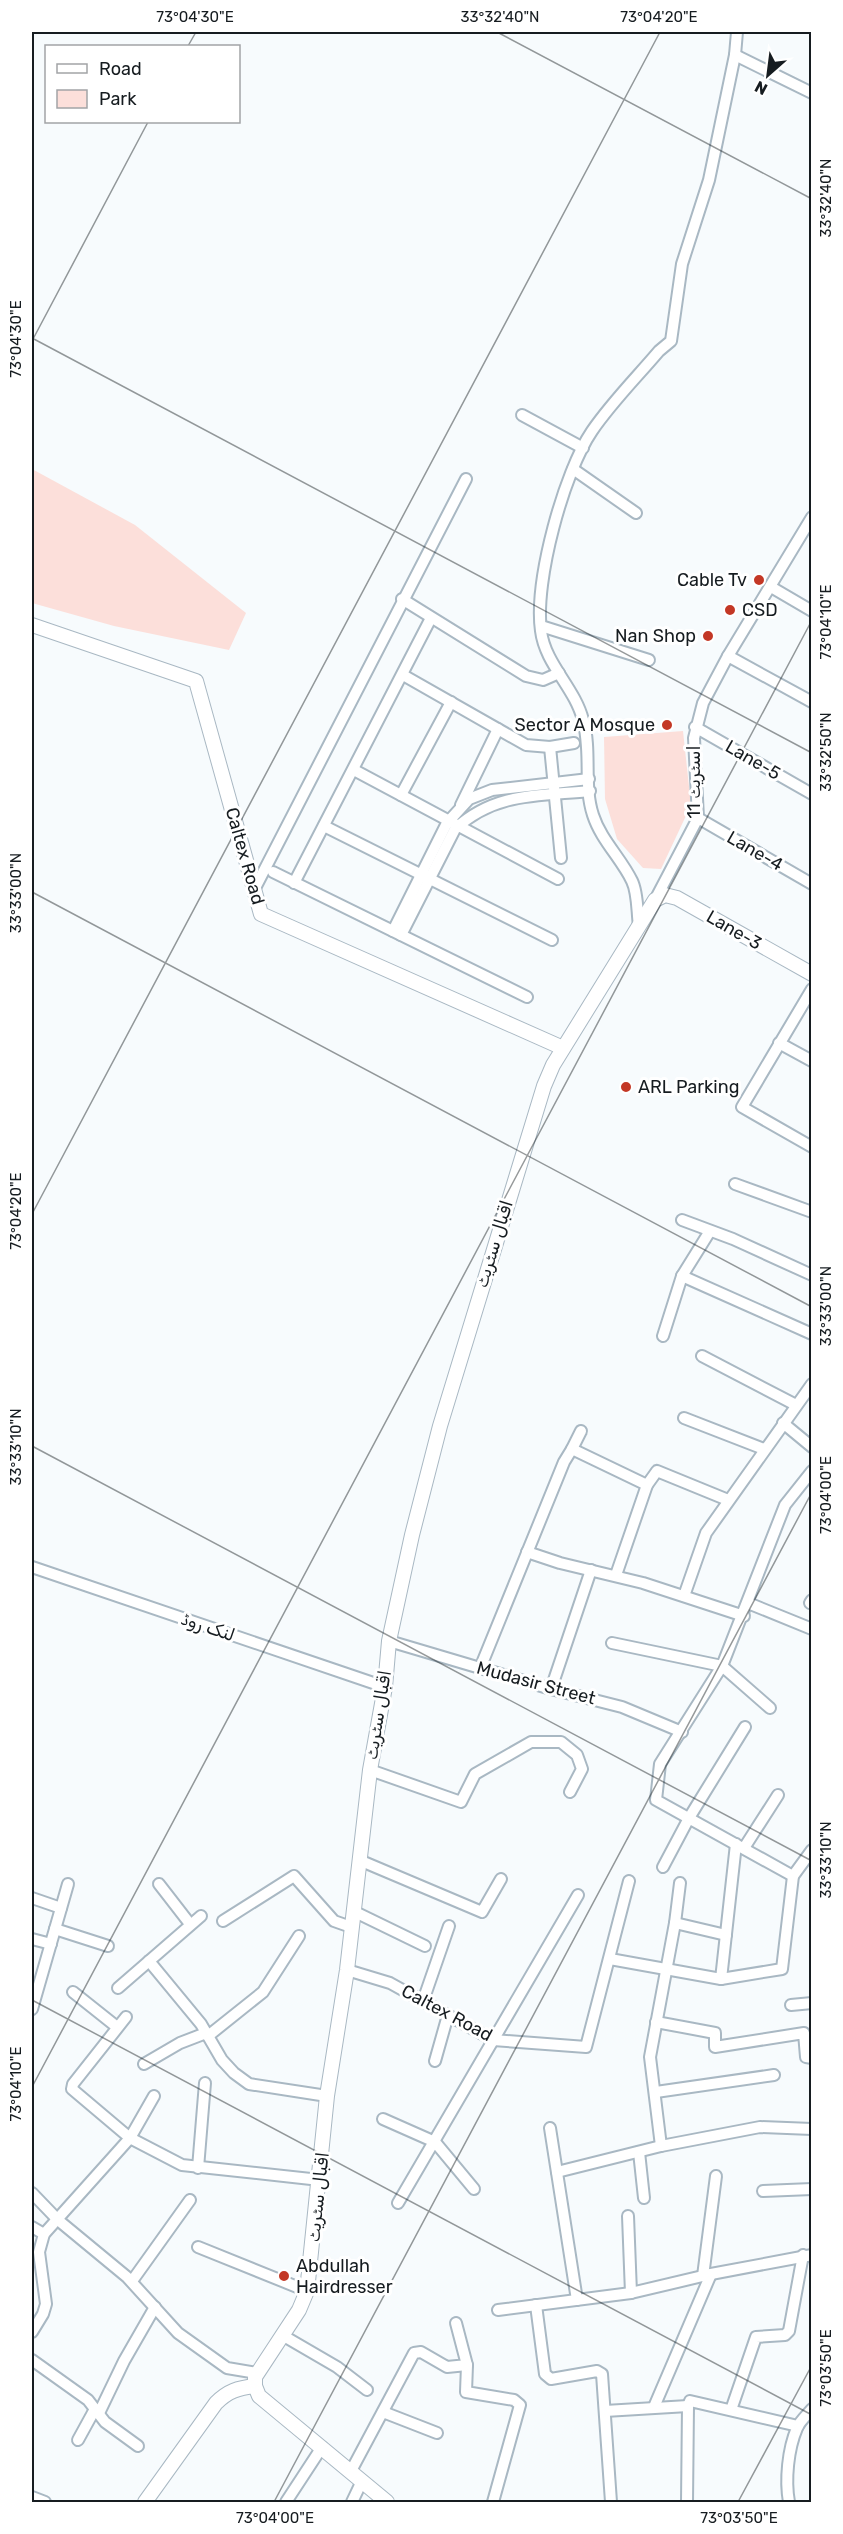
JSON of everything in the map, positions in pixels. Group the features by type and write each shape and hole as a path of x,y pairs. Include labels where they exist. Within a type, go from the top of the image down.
{"street":[{"path":"639,926 633,883 598,828 592,811 586,729 580,709 549,655 541,626 541,579 564,492 592,431 659,351 671,341 682,264 709,180 735,55 737,32"},
{"path":"735,55 809,89"},
{"path":"522,415 583,448"},
{"path":"573,469 636,513"},
{"path":"254,890 402,598 466,479"},
{"path":"695,727 703,703 728,656 811,518"},
{"path":"771,587 812,611"},
{"path":"402,598 526,676 543,680 559,673"},
{"path":"294,883 431,618"},
{"name":"Caltex Road","path":"32,625 196,681 261,914 564,1048"},
{"path":"541,626 649,660"},
{"path":"728,656 812,702"},
{"path":"403,675 526,745 550,747 574,743"},
{"path":"401,795 451,702"},
{"name":"Lane-5","path":"695,727 812,794"},
{"name":"اسٹریٹ 11","path":"655,900 698,818 695,727"},
{"path":"397,933 453,824 498,729"},
{"path":"550,747 561,858"},
{"path":"354,770 558,879"},
{"path":"453,824 498,802 588,779"},
{"path":"460,808 480,793 554,789 590,791"},
{"name":"Lane-4","path":"698,818 812,884"},
{"path":"324,826 552,940"},
{"path":"273,872 527,998"},
{"name":"Lane-3","path":"655,900 665,895 677,898 812,974"},
{"name":"اقبال سٹریٹ","path":"256,2380 307,2291 327,2097 346,1970 370,1770 385,1687 389,1641 412,1535 440,1426 540,1097 553,1065 655,900"},
{"path":"812,989 742,1107 812,1147"},
{"path":"779,1043 812,1061"},
{"path":"735,1184 812,1212"},
{"path":"682,1220 812,1275"},
{"path":"663,1336 682,1276 710,1231"},
{"path":"682,1276 812,1334"},
{"path":"702,1356 796,1405"},
{"path":"684,1596 706,1533 812,1384"},
{"path":"684,1418 764,1449"},
{"path":"783,1423 812,1447"},
{"path":"486,1669 483,1661 564,1462 581,1431"},
{"path":"573,1449 647,1485"},
{"path":"616,1575 647,1485 657,1471 728,1500"},
{"path":"793,1876 656,1800 660,1764 722,1666 744,1616 764,1554 785,1506 812,1471"},
{"path":"527,1552 560,1563 616,1575 744,1616"},
{"name":"لنک روڈ","path":"32,1567 385,1687"},
{"path":"551,1689 591,1570"},
{"path":"748,1603 812,1629"},
{"name":"Mudasir Street","path":"389,1641 551,1689 622,1707 682,1732"},
{"path":"612,1642 722,1666 770,1708"},
{"path":"663,1867 689,1818 745,1727"},
{"path":"370,1770 461,1802 475,1774 531,1742 561,1742 577,1755 582,1769 570,1792"},
{"path":"721,1979 740,1846 778,1795"},
{"path":"629,1881 610,1959 721,1979 782,1969 793,1876 812,1850"},
{"path":"359,1860 482,1912 501,1879"},
{"path":"223,1921 294,1876 334,1921 351,1927"},
{"path":"661,2146 650,2056 675,1923 680,1883"},
{"path":"32,2003 68,1884"},
{"path":"159,1884 190,1924"},
{"path":"398,2203 578,1895"},
{"path":"32,1898 61,1908"},
{"path":"352,1911 424,1947"},
{"path":"118,1988 201,1916"},
{"path":"675,1923 726,1935"},
{"path":"423,2001 449,1926"},
{"path":"55,1929 108,1946"},
{"path":"144,2064 180,2043 207,2034 259,1997 299,1936"},
{"path":"32,1939 51,1944"},
{"name":"Caltex Road","path":"346,1970 390,1983 493,2040 586,2047 610,1959"},
{"path":"149,1961 207,2034 222,2060 234,2073 249,2084 327,2097"},
{"path":"73,1992 117,2027"},
{"path":"791,2005 811,2001"},
{"path":"435,2061 448,2015"},
{"path":"126,2017 73,2084 72,2089 130,2138 182,2165 320,2180"},
{"path":"657,2022 714,2033 715,2047 804,2032 806,2057 812,2058"},
{"path":"656,2092 774,2075"},
{"path":"198,2168 206,2082"},
{"path":"32,2332 46,2304 39,2252 44,2234 130,2138 154,2097"},
{"path":"383,2120 435,2142 474,2189"},
{"path":"557,2172 661,2146 760,2127 812,2129"},
{"path":"550,2128 577,2300"},
{"path":"639,2152 644,2198"},
{"path":"654,2407 707,2275 716,2176"},
{"path":"763,2191 812,2189"},
{"path":"32,2193 58,2220 132,2281 178,2333 202,2352 256,2380"},
{"path":"132,2281 190,2200"},
{"path":"628,2216 631,2293"},
{"path":"32,2227 44,2234"},
{"path":"198,2247 307,2291"},
{"path":"498,2310 631,2293 807,2255 789,2331 785,2335 756,2337 731,2410"},
{"path":"536,2305 545,2374 551,2379 601,2372 611,2502"},
{"path":"78,2440 97,2411 155,2307"},
{"path":"456,2323 467,2365 466,2392 514,2400 520,2405 493,2502"},
{"path":"282,2335 337,2367 367,2390"},
{"path":"351,2471 414,2353 421,2352 447,2367 467,2365"},
{"path":"32,2360 88,2400 105,2422 138,2446"},
{"path":"256,2380 259,2396 387,2502"},
{"path":"145,2502 216,2403 226,2393 256,2380"},
{"path":"687,2502 688,2406 690,2401 798,2426"},
{"path":"605,2410 688,2406"},
{"path":"789,2502 789,2458 798,2426 812,2409"},
{"path":"383,2412 437,2433"},
{"path":"285,2502 322,2447"},
{"path":"352,2502 362,2481"},
{"path":"32,2497 45,2502"}],"green space":[{"path":"32,469 135,525 246,613 229,650 114,626 32,603"},
{"path":"683,731 691,805 661,869 643,868 617,839 605,799 604,737"}],"place":[{"name":"Cable Tv","path":"759,580"},
{"name":"CSD","path":"730,610"},
{"name":"Nan Shop","path":"708,636"},
{"name":"Sector A Mosque","path":"667,725"},
{"name":"ARL Parking","path":"626,1087"},
{"name":"Abdullah Hairdresser","path":"284,2276"}]}
